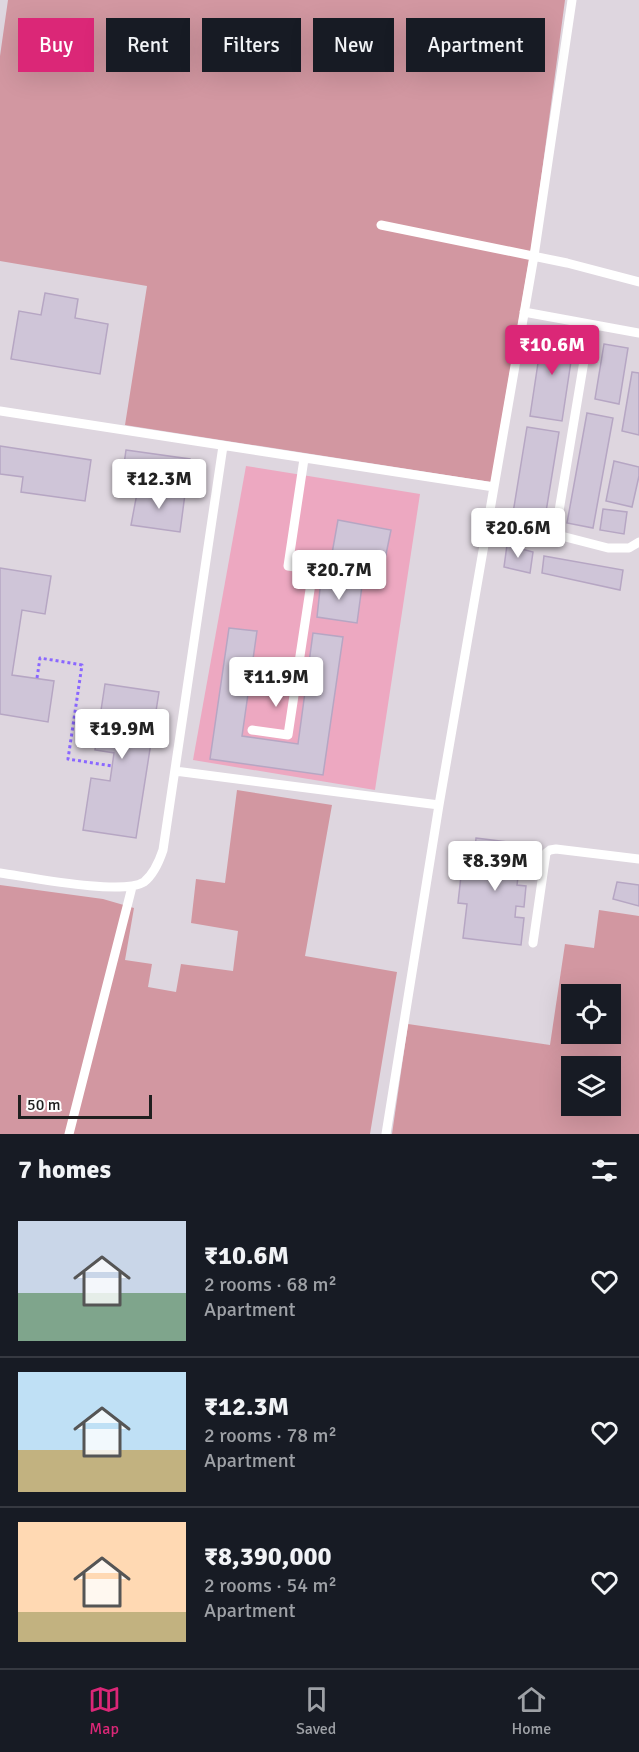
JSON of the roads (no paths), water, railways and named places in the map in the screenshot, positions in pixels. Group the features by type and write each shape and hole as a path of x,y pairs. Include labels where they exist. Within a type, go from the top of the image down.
{"lane":[{"path":"386,1134 439,805 534,256 572,0"},
{"path":"381,225 534,256 639,282"},
{"path":"524,312 639,333"},
{"path":"555,535 590,325"},
{"path":"0,411 494,487"},
{"path":"0,873 108,887 132,886 142,883 158,864 163,850 223,446"},
{"path":"304,459 288,566 380,579"},
{"path":"488,521 608,548 629,548 639,542"},
{"path":"252,730 288,735 313,570"},
{"path":"175,771 439,805"},
{"path":"533,943 546,853 556,849 639,859"},
{"path":"69,1134 132,886"}]}
